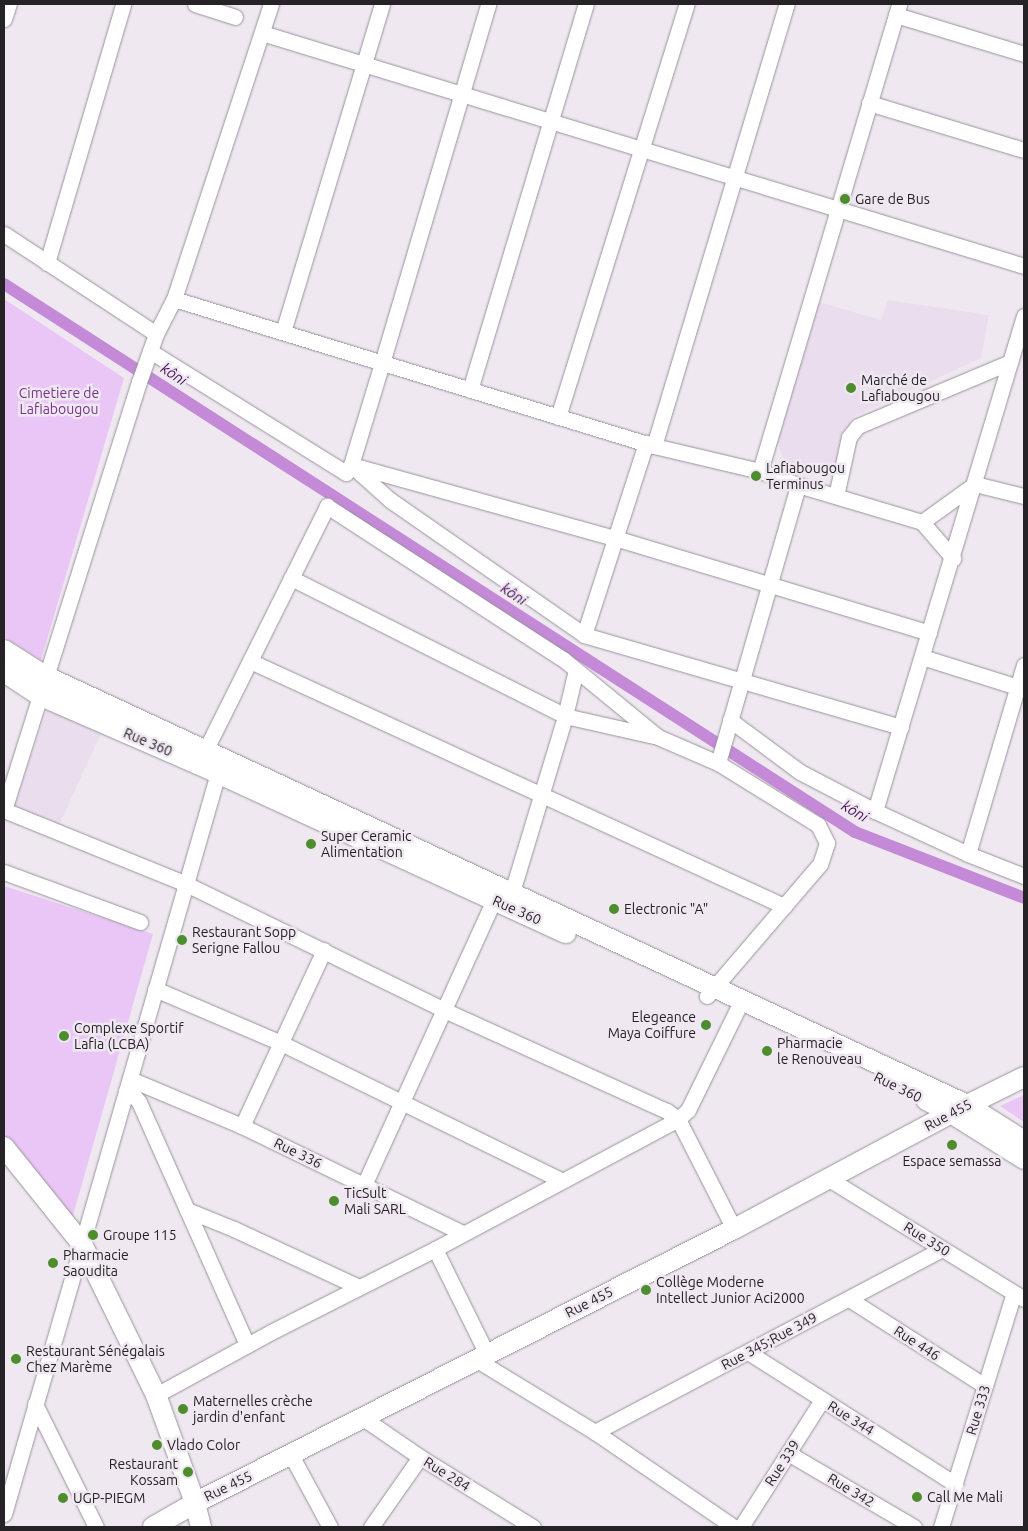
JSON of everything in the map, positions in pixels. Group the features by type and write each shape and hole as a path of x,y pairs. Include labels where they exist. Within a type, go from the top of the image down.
{"main road":[{"name":"Rue 360","path":"4,650 45,676 202,757 218,773 494,900 710,992 737,1010 959,1109"},
{"name":"Rue 360","path":"4,672 39,695 202,757 512,892 710,992 959,1109 1024,1158"},
{"name":"Rue 455","path":"153,1527 195,1502 734,1229 959,1109 1024,1077"},
{"path":"959,1109 1024,1142"},
{"path":"4,1147 82,1244 156,1395 195,1502 201,1527"}],"street":[{"path":"4,19 8,4"},
{"path":"48,262 122,4"},
{"path":"195,4 235,17"},
{"path":"271,4 174,299 156,334 139,382 4,810 186,884 444,1010 667,1111 678,1119 734,1229"},
{"path":"283,332 382,4"},
{"path":"150,351 346,473 351,465 488,4"},
{"path":"470,390 586,4"},
{"path":"558,417 686,4"},
{"path":"584,635 615,538 650,445 735,178 787,4"},
{"path":"760,471 897,9 1024,54"},
{"path":"262,33 1024,266"},
{"path":"869,103 1024,150"},
{"path":"4,234 156,334"},
{"path":"174,299 650,445 760,471 798,485 922,522 953,558"},
{"path":"875,811 953,558 1024,316"},
{"path":"836,496 849,437 858,426 1010,362"},
{"path":"351,465 615,538 929,633"},
{"path":"351,465 390,500 584,635 901,727"},
{"path":"922,522 975,484 1024,496"},
{"path":"720,754 798,485"},
{"path":"202,757 327,506 576,670 658,737"},
{"path":"291,578 565,716 658,737 720,754 818,825 827,843 820,864 710,992"},
{"path":"922,657 1021,688"},
{"path":"250,661 784,906"},
{"path":"968,854 1021,688 1024,666"},
{"path":"512,892 565,716 576,670"},
{"path":"730,720 800,772 875,811 968,854 1024,876"},
{"path":"4,1514 218,773"},
{"path":"4,872 140,922"},
{"path":"364,1185 494,900"},
{"path":"242,1126 324,950"},
{"path":"155,989 281,1043 561,1180"},
{"path":"156,1395 246,1345 435,1249 678,1119 688,1110 737,1010"},
{"path":"128,1085 139,1102 246,1345"},
{"name":"Rue 336","path":"128,1085 242,1126 462,1233"},
{"name":"Rue 350","path":"829,1179 1019,1296"},
{"path":"187,1210 234,1228 359,1288"},
{"path":"435,1249 482,1357 734,1527"},
{"name":"Rue 345;Rue 349","path":"595,1432 942,1249"},
{"name":"Rue 333","path":"941,1527 985,1386 1019,1296"},
{"name":"Rue 446","path":"849,1299 985,1386"},
{"name":"Rue 344","path":"748,1352 955,1484"},
{"name":"Rue 339","path":"741,1527 822,1400"},
{"path":"35,1404 96,1527"},
{"name":"Rue 284","path":"363,1418 516,1523 533,1527"},
{"name":"Rue 342","path":"788,1453 914,1527"},
{"path":"291,1455 330,1527"},
{"path":"371,1527 420,1457"}],"shaded area":[{"name":"Marché de Lafiabougou","path":"812,300 881,320 888,300 989,315 981,358 851,418 837,469 786,464 774,434"},
{"path":"48,705 102,732 59,825 14,807"}],"green space":[{"name":"Cimetiere de Lafiabougou","path":"4,299 124,378 41,660 4,637"},
{"name":"Complexe Sportif Lafia (LCBA)","path":"4,886 153,934 70,1226 4,1138"},
{"path":"1024,1095 1024,1122 1000,1106"}],"waterway":[{"name":"kôni","path":"4,284 855,832 1024,898"}],"place":[{"name":"Gare de Bus","path":"845,199"},
{"name":"Marché de Lafiabougou","path":"851,388"},
{"name":"Lafiabougou Terminus","path":"756,476"},
{"name":"Super Ceramic Alimentation","path":"311,844"},
{"name":"Electronic \"A\"","path":"614,909"},
{"name":"Restaurant Sopp Serigne Fallou","path":"182,940"},
{"name":"Elegeance Maya Coiffure","path":"706,1025"},
{"name":"Complexe Sportif Lafia (LCBA)","path":"64,1036"},
{"name":"Pharmacie le Renouveau","path":"767,1051"},
{"name":"Espace semassa","path":"952,1145"},
{"name":"TicSult Mali SARL","path":"334,1201"},
{"name":"Groupe 115","path":"93,1235"},
{"name":"Pharmacie Saoudita","path":"53,1263"},
{"name":"Collège Moderne Intellect Junior Aci2000","path":"646,1290"},
{"name":"Restaurant Sénégalais Chez Marème","path":"16,1359"},
{"name":"Maternelles crèche jardin d'enfant","path":"183,1409"},
{"name":"Vlado Color","path":"157,1445"},
{"name":"Restaurant Kossam","path":"188,1472"},
{"name":"Call Me Mali","path":"917,1497"},
{"name":"UGP-PIEGM","path":"63,1498"}]}
